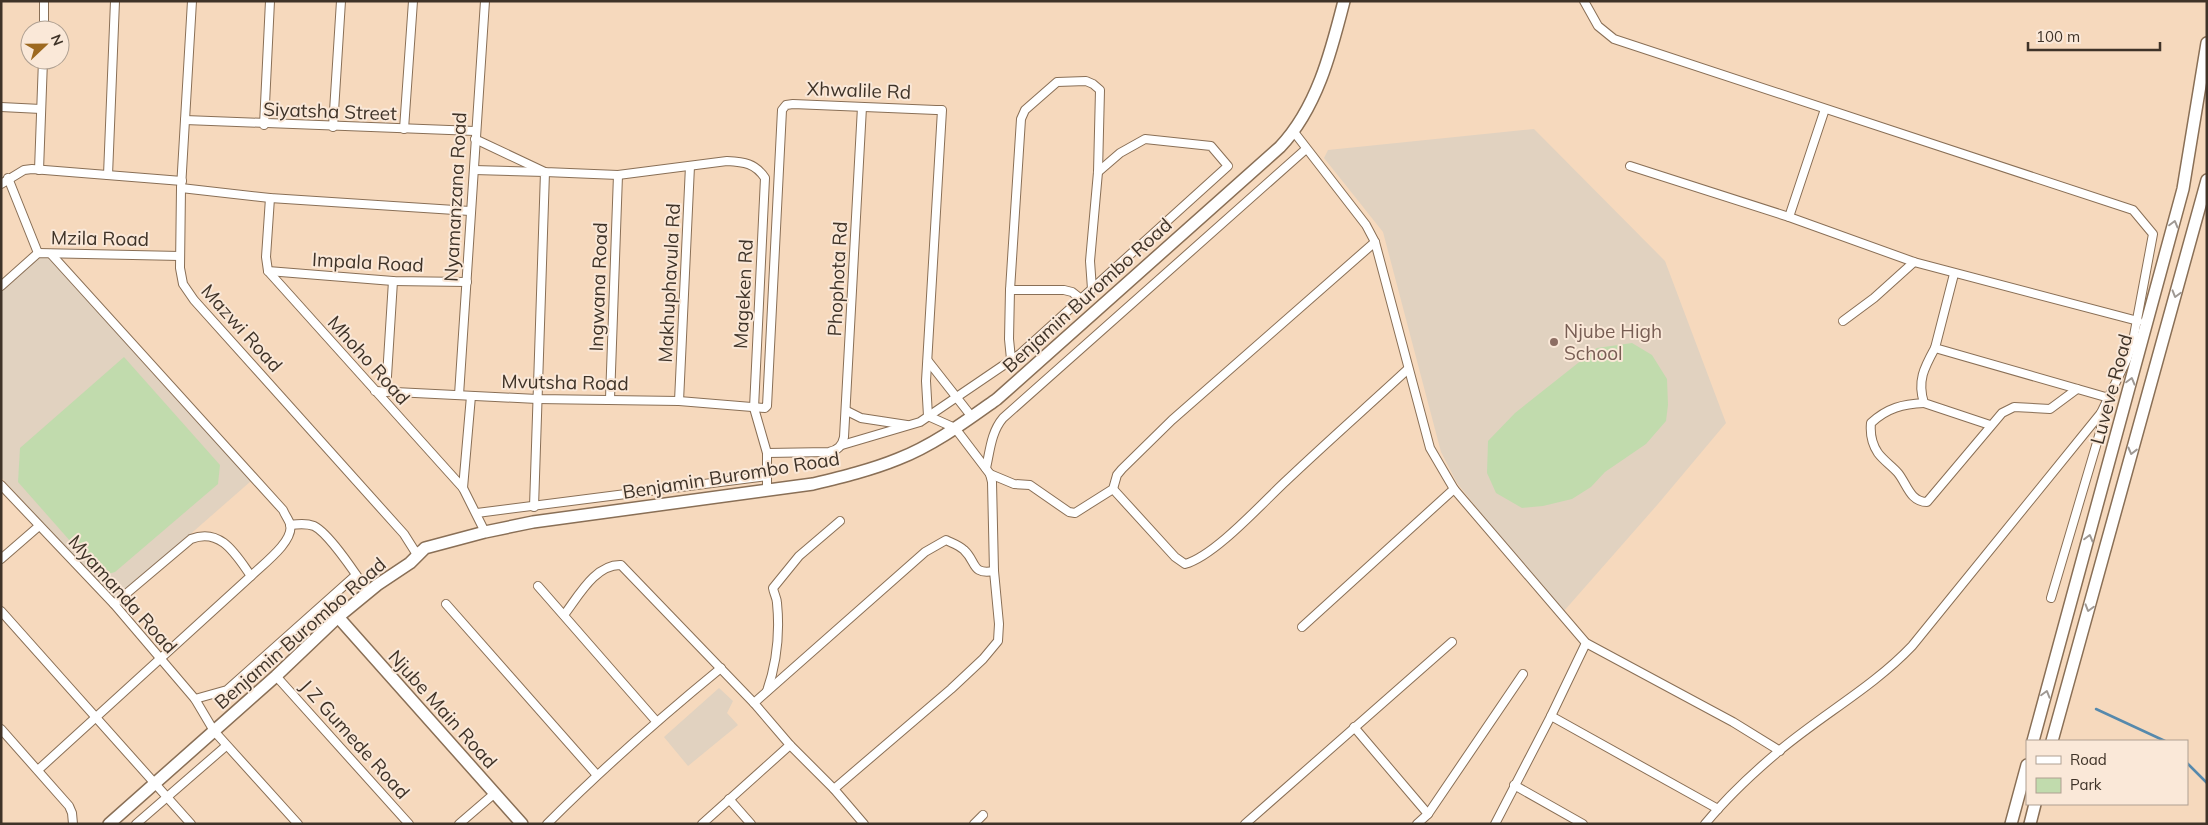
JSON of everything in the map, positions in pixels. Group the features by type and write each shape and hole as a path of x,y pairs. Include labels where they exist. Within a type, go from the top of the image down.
{"street":[{"path":"44,1 44,20"},
{"path":"108,175 115,1"},
{"name":"Mazwi Road","path":"192,1 182,184 181,276 188,292 404,534 416,553 425,548"},
{"path":"264,125 270,1"},
{"path":"333,127 341,1"},
{"path":"404,129 413,1"},
{"name":"Nyamanzana Road","path":"459,394 485,1"},
{"name":"Benjamin Burombo Road","path":"109,824 276,676 338,617 368,592 410,562 425,548 485,532 533,522 813,484 900,458 972,417 997,399 1294,132 1320,83 1334,41 1344,1"},
{"path":"1584,1 1598,26 1614,39 2133,210 2153,234 2138,321 2128,359 2101,413 1912,646 1885,672 1780,751 1718,808 1705,824"},
{"name":"Luveve Road","path":"2033,740 2183,189 2207,43"},
{"path":"39,170 42,70"},
{"path":"1011,359 1009,339 1010,290 1022,115 1025,110 1057,82 1086,81 1100,90 1098,172 1090,260 1092,289"},
{"name":"Xhwalile Rd","path":"754,408 762,409 767,406 782,110 786,105 793,104 942,110 926,398 928,416"},
{"path":"1,107 41,110"},
{"name":"Phophota Rd","path":"839,448 847,411 862,107"},
{"path":"1789,217 1825,109"},
{"name":"Siyatsha Street","path":"185,120 264,125 404,129 475,135"},
{"path":"1294,132 1366,225 1375,242 1430,448 1454,489 1586,643 1733,722 1780,751"},
{"path":"475,135 545,172"},
{"path":"766,453 818,453 913,425 928,416 1028,347 1228,166 1211,146 1145,139 1120,153 1098,172"},
{"path":"988,471 993,434 996,425 1002,418 1306,149"},
{"name":"Mageken Rd","path":"690,166 728,161 746,162 760,171 765,178 754,408 766,453 767,490"},
{"path":"474,170 618,175 690,166"},
{"name":"Makhuphavula Rd","path":"680,402 690,166"},
{"path":"1630,166 1789,217 1914,262 2138,321"},
{"path":"1,184 24,170 39,170 108,175 270,198 470,211"},
{"path":"534,507 545,172"},
{"name":"Ingwana Road","path":"610,399 618,175"},
{"path":"8,178 38,253"},
{"name":"Luveve Road","path":"2052,740 2119,504 2145,400 2206,193 2207,180"},
{"path":"268,272 266,257 270,198"},
{"path":"988,471 1014,484 1030,485 1069,512 1075,513 1113,489 1117,475 1122,469 1172,420 1375,242"},
{"name":"Mzila Road","path":"1,286 38,253 180,256"},
{"path":"38,770 161,660 286,543 290,532 290,525 283,510 51,254"},
{"path":"1843,321 1874,298 1914,262"},
{"name":"Impala Road","path":"268,272 393,281 467,282"},
{"name":"Mhoho Road","path":"268,272 463,488 485,532"},
{"path":"1924,403 1919,389 1922,375 1935,348 1954,274"},
{"path":"386,392 393,281"},
{"path":"1010,290 1064,290 1072,292 1081,299"},
{"path":"1935,348 2110,398"},
{"path":"928,361 972,417"},
{"path":"1113,489 1175,557 1185,564 1194,561 1213,548 1408,369"},
{"path":"1990,425 1924,403 1903,404 1875,418 1871,423 1870,429 1871,438 1878,454 1899,474 1914,497 1921,502 1927,502 1958,467 1990,425 2009,408 2050,409 2077,389"},
{"name":"Mvutsha Road","path":"375,391 537,399 610,399 680,402 754,408"},
{"path":"463,488 471,396"},
{"path":"847,411 867,420 913,425"},
{"path":"2051,598 2101,429 2101,413"},
{"path":"834,789 951,689 998,642 999,624 994,571 992,482 988,471 955,428 928,416"},
{"path":"477,513 767,476"},
{"name":"Myamanda Road","path":"1,485 114,604 195,699 214,731 226,746 298,824"},
{"path":"1302,626 1454,489"},
{"path":"767,692 776,664 778,638 777,601 773,588 787,568 840,521"},
{"path":"290,525 306,524 318,529 368,592"},
{"path":"1,559 39,526"},
{"path":"114,604 191,539 200,535 218,538 237,556 251,576"},
{"path":"754,703 936,544 946,540 955,544 965,550 975,568 980,572 994,571"},
{"path":"564,615 594,577 607,568 621,565 754,703 790,745 834,789 864,824"},
{"path":"195,699 227,690 356,575"},
{"path":"538,586 656,721"},
{"path":"446,604 596,774"},
{"path":"1,611 191,824"},
{"name":"Njube Main Road","path":"338,617 522,824"},
{"path":"1245,824 1452,642"},
{"path":"1495,824 1551,716 1586,643"},
{"path":"546,824 596,774 656,721 721,668"},
{"path":"1417,824 1428,814 1523,674"},
{"name":"J Z Gumede Road","path":"276,676 409,824"},
{"path":"1551,716 1718,808"},
{"path":"1354,727 1428,814"},
{"path":"1,730 69,806 73,824"},
{"path":"702,824 790,745"},
{"path":"136,824 226,746"},
{"path":"2011,824 2026,768"},
{"path":"1514,785 1583,824"},
{"path":"458,824 495,793"},
{"path":"729,799 751,824"},
{"path":"2030,824 2035,805"},
{"path":"974,824 983,815"}],"shaded area":[{"name":"Njube High School","path":"1534,129 1665,261 1726,423 1564,611 1499,536 1457,483 1441,452 1383,232 1324,158 1328,150"},
{"path":"39,257 50,258 251,481 114,601 1,477 1,290"},
{"path":"719,688 733,701 727,713 738,725 688,766 664,737"}],"green space":[{"path":"1632,343 1652,355 1667,379 1668,405 1666,421 1646,444 1605,472 1591,487 1572,499 1543,506 1522,508 1496,493 1487,473 1488,441 1515,413 1597,348"},
{"path":"124,357 220,465 218,484 115,572 101,576 18,482 20,448"}],"waterway":[{"path":"2096,709 2163,740"},
{"path":"2188,764 2207,783"}],"place":[{"name":"Njube High School","path":"1554,342"}]}
